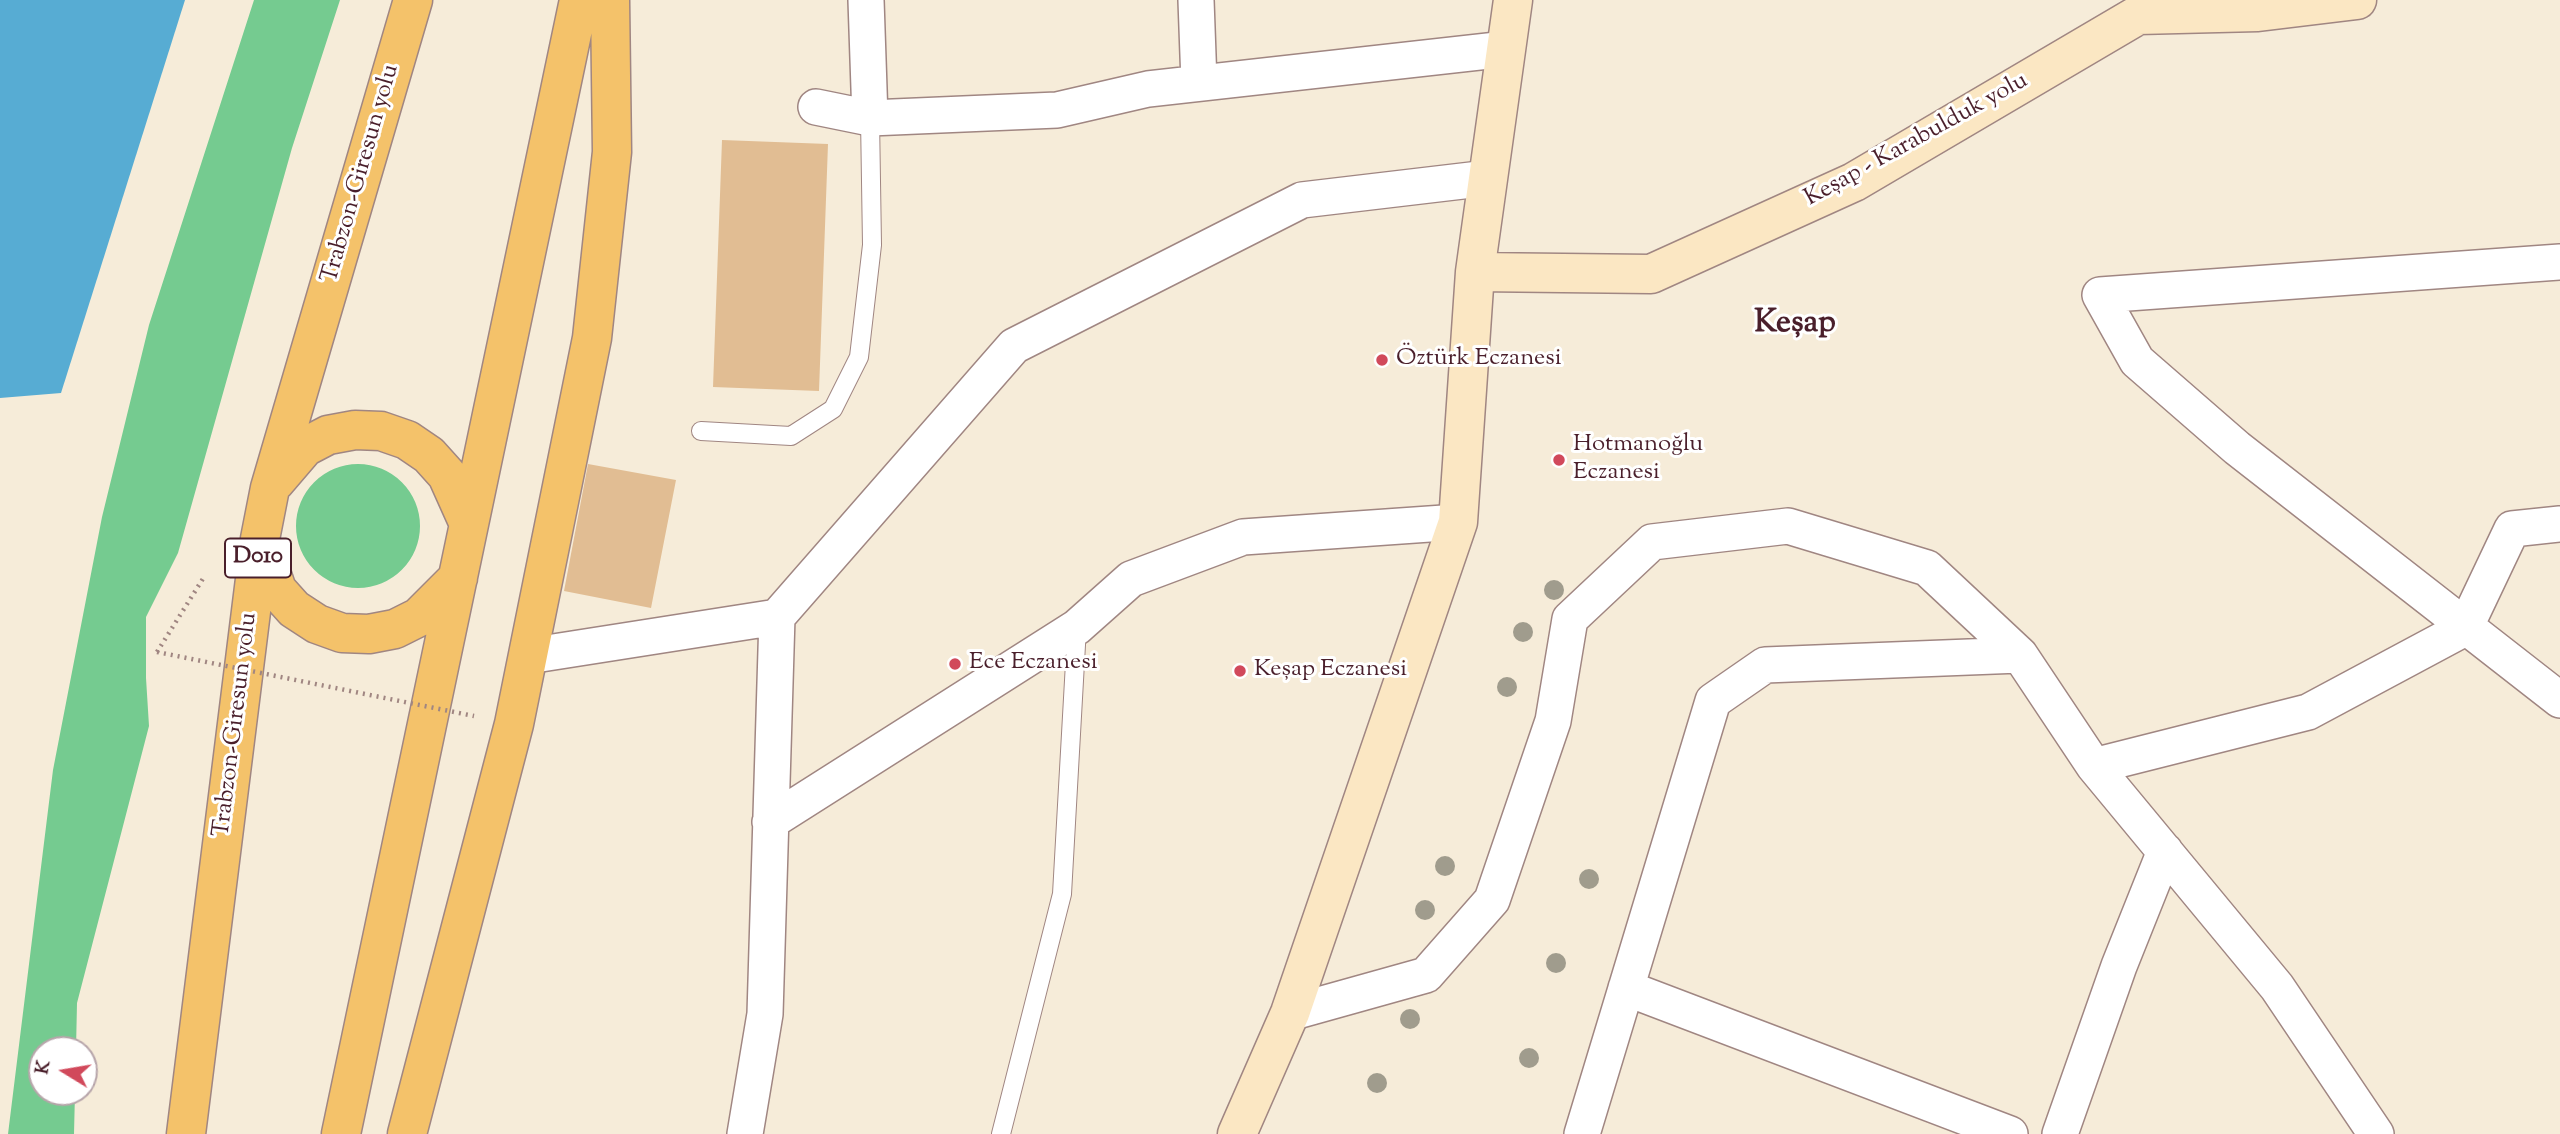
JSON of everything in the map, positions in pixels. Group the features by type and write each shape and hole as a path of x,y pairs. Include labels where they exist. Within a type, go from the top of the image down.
{"highway":[{"name":"Trabzon-Giresun yolu","path":"186,1134 260,540 270,488 414,0"},
{"path":"341,1134 579,0"},
{"path":"407,1134 514,724 592,338 612,152 610,0"},
{"path":"270,488 305,447 328,435 355,430 381,431 407,440 429,455 447,475 469,524"},
{"path":"260,540 277,590 306,617 342,633 369,634 395,629 419,617 458,578"}],"main road":[{"path":"1237,1134 1290,1013 1458,522 1475,272 1513,0"},
{"name":"Keşap - Karabulduk yolu","path":"1475,272 1651,274 1854,182 2138,5 2258,12 2357,0"}],"street":[{"path":"866,0 870,118"},
{"path":"1196,0 1199,83"},
{"path":"816,107 870,118 1057,110 1148,89 1506,49"},
{"path":"745,1134 765,1014 777,617 1014,346 1302,200 1488,178"},
{"path":"2560,262 2100,295 2137,361 2237,449 2560,700"},
{"path":"770,822 1077,627 1131,579 1243,537 1458,522"},
{"path":"2094,766 2308,712 2465,628 2512,529 2560,524"},
{"path":"1290,1013 1426,975 1492,900 1553,721 1570,619 1653,542 1788,526 1927,568 2020,655 2094,766 2277,988 2376,1134"},
{"path":"528,656 777,617"},
{"path":"1582,1134 1713,701 1765,666 2020,655"},
{"path":"2060,1134 2119,966 2165,851"},
{"path":"1626,988 2010,1134"}],"lane":[{"path":"701,431 791,436 833,409 859,357 872,245 870,118"},
{"path":"1001,1134 1062,894 1077,627"}],"path":[{"path":"204,577 157,652 474,716"}],"green space":[{"path":"254,0 340,0 292,148 178,553 146,617 149,726 77,1003 76,1036 28,1036 28,1106 75,1106 74,1134 8,1134 53,770 102,517 149,325"},
{"path":"358,464 382,469 402,482 415,502 420,526 415,550 402,570 382,583 358,588 334,583 314,570 301,550 296,526 301,502 314,482 334,469"}],"water":[{"path":"0,0 185,0 61,393 0,398"}],"building":[{"path":"722,140 828,144 819,391 713,387"},
{"path":"588,464 676,480 651,608 564,591"}],"place":[{"name":"Öztürk Eczanesi","path":"1382,360"},
{"name":"Hotmanoğlu Eczanesi","path":"1559,460"},
{"name":"Ece Eczanesi","path":"955,664"},
{"name":"Keşap Eczanesi","path":"1240,671"}],"district":[{"name":"Keşap","path":"1795,326"}]}
